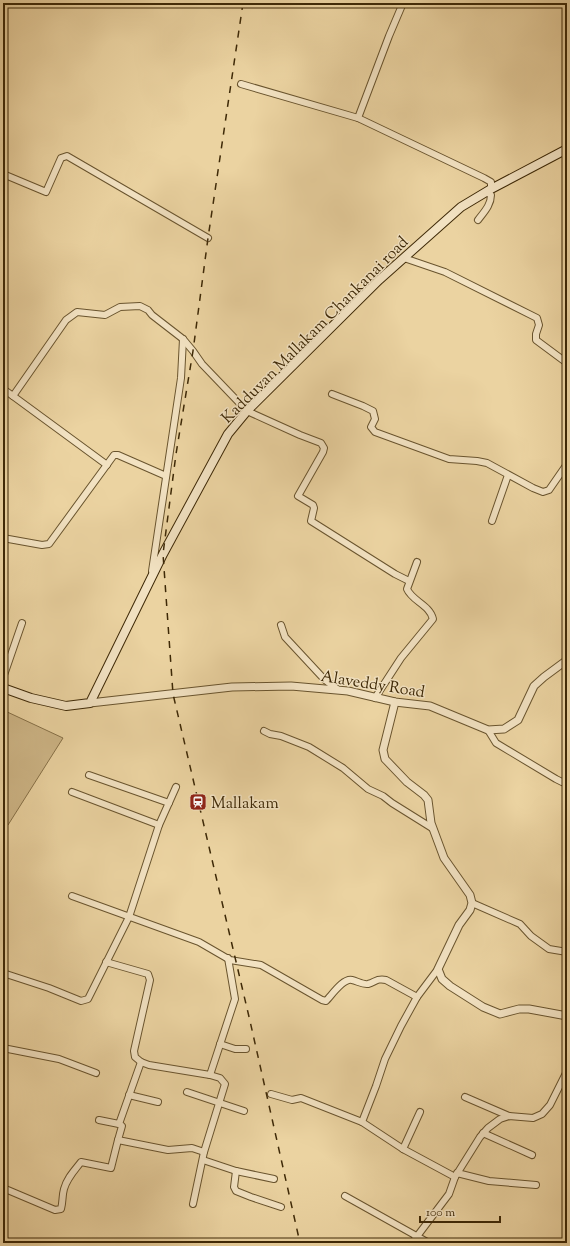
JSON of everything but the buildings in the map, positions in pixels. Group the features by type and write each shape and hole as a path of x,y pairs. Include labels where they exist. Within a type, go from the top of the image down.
{"main road":[{"name":"Kadduvan Mallakam Chankanai road","path":"90,703 151,579 228,434 247,411 379,280 461,207 489,190 565,152"},
{"path":"3,688 31,698 66,706 90,703"}],"street":[{"path":"358,118 403,3"},
{"path":"241,84 358,118 484,178 490,182 489,190 491,200 478,220"},
{"path":"3,174 46,192 61,158 67,156 208,238"},
{"path":"404,258 445,272 537,318 539,325 536,340 567,363"},
{"path":"13,396 66,320 77,312 105,315 120,307 140,306 148,310 152,315 183,339 202,364 247,411 321,443 324,448 323,452 298,496 313,505 314,508 311,521 409,582"},
{"path":"151,579 180,378 183,339"},
{"path":"3,389 106,465"},
{"path":"332,394 364,406 373,412 375,419 371,427 375,432 449,459 477,460 486,463 543,492 549,490 567,464"},
{"path":"3,538 42,545 49,544 114,455 118,455 166,476"},
{"path":"492,520 508,475"},
{"path":"375,698 401,658 433,619 429,610 409,593 407,589 417,562"},
{"path":"3,678 22,623"},
{"path":"281,625 285,637 324,679 337,689"},
{"path":"567,660 534,686 518,720 504,729 488,730 496,743 556,779 567,783"},
{"name":"Alaveddy Road","path":"90,703 232,687 291,686 337,689 395,702 430,706 488,730"},
{"path":"362,1122 385,1059 417,997 438,969 459,925 470,910 472,903 470,895 444,858 432,828 428,800 407,782 385,759 383,750 395,702"},
{"path":"264,731 309,747 343,768 368,789 383,796 432,828"},
{"path":"89,775 169,803"},
{"path":"3,973 84,1001 90,996 129,918 159,825 176,787"},
{"path":"72,792 159,825"},
{"path":"72,896 129,918 199,942 228,958 261,965 326,1001 345,980 350,979 365,984 381,979 386,980 417,997"},
{"path":"472,903 520,924 530,936 549,949 567,952"},
{"path":"210,1075 235,999 228,958"},
{"path":"106,962 148,974 150,980 134,1051 135,1057 141,1062 149,1065 220,1078 224,1084 204,1152 193,1204"},
{"path":"438,969 442,979 450,986 483,1008 500,1014 519,1009 529,1009 567,1016"},
{"path":"220,1044 235,1049 246,1049"},
{"path":"3,1048 59,1059 96,1073"},
{"path":"3,1188 55,1210 61,1208 64,1202 64,1191 69,1176 81,1162 111,1168 122,1126 119,1124 141,1062"},
{"path":"464,1097 509,1116 533,1118 542,1114 550,1105 567,1071"},
{"path":"187,1092 244,1112"},
{"path":"271,1094 292,1100 301,1098 362,1122 403,1149 456,1175 489,1181 536,1185"},
{"path":"129,1095 158,1102"},
{"path":"403,1149 420,1112"},
{"path":"412,1243 449,1194 456,1175 483,1133 500,1119 509,1116"},
{"path":"99,1120 119,1124"},
{"path":"483,1133 532,1155"},
{"path":"118,1140 168,1150 192,1148 204,1152"},
{"path":"203,1160 236,1171 274,1179"},
{"path":"236,1171 234,1187 236,1190 251,1197 281,1207"},
{"path":"346,1196 429,1243"}],"shaded area":[{"path":"3,710 63,738 8,825 3,821"}],"railway":[{"path":"243,3 208,238 193,351 176,454 163,554 173,694 250,1021 300,1243"}],"place":[{"name":"Mallakam","path":"198,802"}]}
